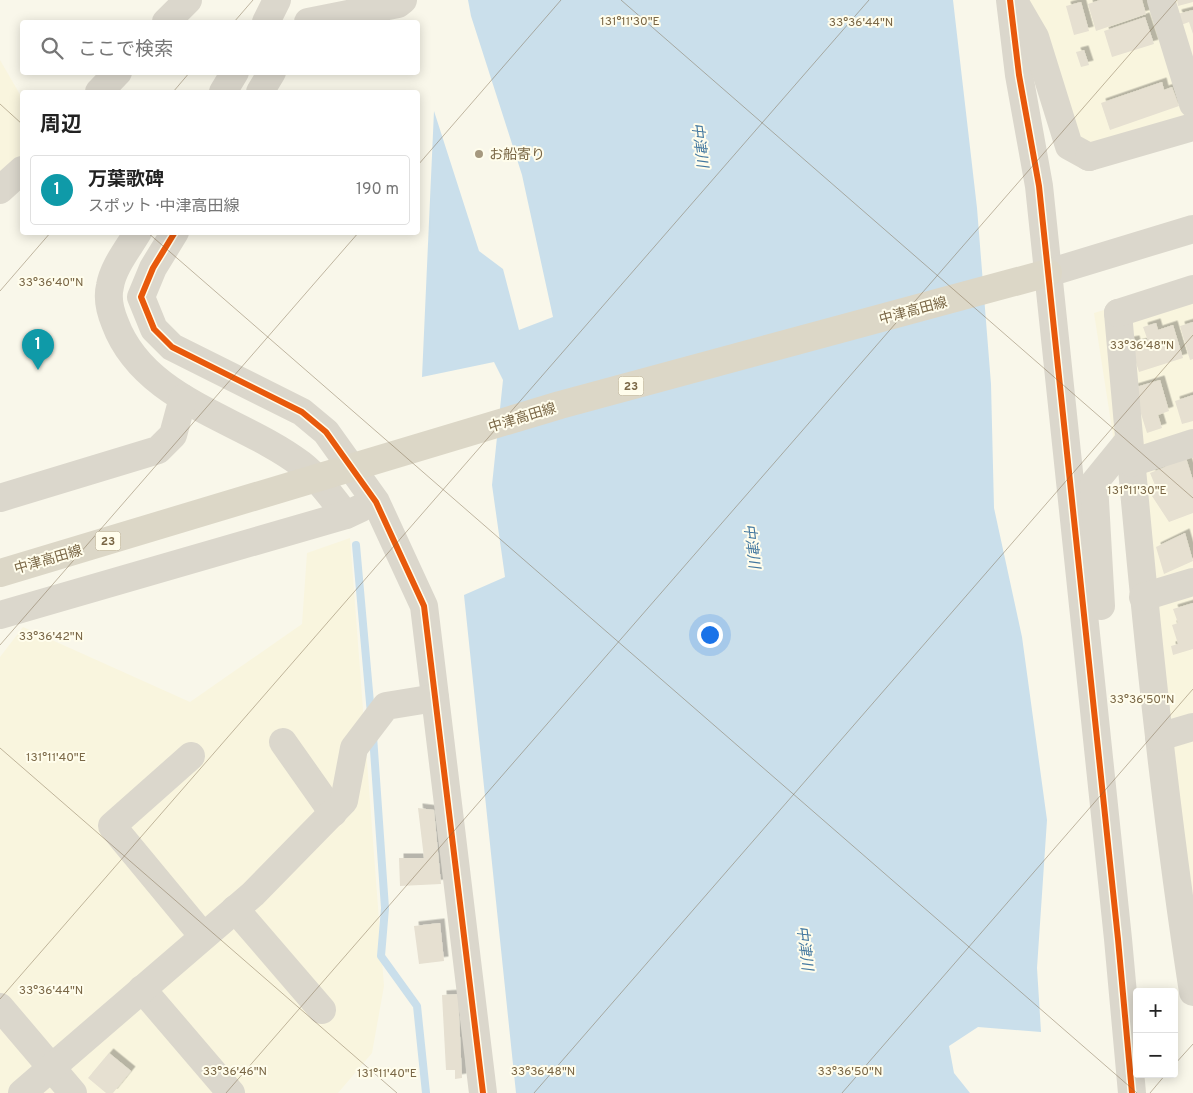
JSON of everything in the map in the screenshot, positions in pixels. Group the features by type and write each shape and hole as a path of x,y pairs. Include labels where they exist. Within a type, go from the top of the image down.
{"main road":[{"name":"中津高田線","path":"0,573 560,406 1048,273"}],"street":[{"path":"168,20 188,0"},
{"path":"267,20 277,0"},
{"path":"318,20 398,4 403,0"},
{"path":"1012,0 1035,36 1069,146 1089,157 1193,127"},
{"path":"1012,0 1019,75 1039,186 1086,626 1132,1093"},
{"path":"1161,0 1193,104"},
{"path":"101,90 115,75"},
{"path":"224,90 233,75"},
{"path":"261,90 270,75"},
{"path":"0,190 20,172"},
{"path":"1048,273 1193,229"},
{"path":"136,235 113,274 108,296 122,342 132,357 183,398 263,440 300,464 311,473 346,515"},
{"path":"173,235 153,268 141,297 154,328 167,343 186,356 260,390 312,418 326,432 376,502 424,606 483,1093"},
{"path":"1193,289 1118,313 1143,597 1159,737 1184,876 1193,992"},
{"path":"0,498 158,450 173,435 183,398"},
{"path":"1086,626 1101,606 1094,483 1130,452 1193,443"},
{"path":"0,615 346,515 376,502"},
{"path":"1143,597 1193,582"},
{"path":"22,1093 235,909 333,813 344,801 354,748 386,706 435,698"},
{"path":"1159,737 1193,727"},
{"path":"283,742 333,813"},
{"path":"191,756 112,826 203,936"},
{"path":"235,909 322,1010"},
{"path":"142,989 231,1093"},
{"path":"0,1007 73,1093"}],"shaded area":[{"path":"1018,0 1193,0 1193,123 1078,156"},
{"path":"0,60 20,95 20,156 0,173"},
{"path":"1193,283 1193,937 1183,887 1094,313"},
{"path":"350,538 384,986 372,1053 338,1093 0,1093 0,657 23,627 190,702 302,624 307,553"}],"water":[{"name":"中津川","path":"468,0 953,0 977,208 991,384 994,508 1022,637 1047,820 1037,968 1041,1032 978,1027 949,1046 954,1073 970,1093 516,1093 464,595 505,577 492,485 503,380 494,362 422,377 434,111 479,251 503,269 519,330 553,317 522,175 471,16"}],"building":[{"path":"1100,0 1142,0 1146,14 1096,31 1088,4"},
{"path":"1177,0 1193,0 1193,2 1178,6"},
{"path":"1081,2 1089,31 1074,35 1066,6"},
{"path":"1193,10 1193,34 1189,22 1181,25 1177,14"},
{"path":"1145,17 1154,44 1112,57 1104,31"},
{"path":"1084,50 1089,65 1081,67 1076,52"},
{"path":"1162,82 1164,90 1172,87 1179,106 1110,130 1101,103"},
{"path":"1193,322 1193,359 1190,360 1180,326"},
{"path":"1156,323 1158,330 1173,325 1183,358 1139,372 1129,341 1135,340 1136,344 1148,341 1143,327"},
{"path":"1160,380 1169,411 1158,415 1162,428 1147,433 1133,388"},
{"path":"1193,395 1193,421 1182,424 1175,401"},
{"path":"1186,458 1193,480 1193,513 1169,522 1150,493 1157,490 1150,473 1165,467 1166,464"},
{"path":"1185,533 1193,561 1164,574 1156,547"},
{"path":"1193,603 1193,649 1173,655 1171,646 1178,644 1172,625 1178,623 1173,609"},
{"path":"418,808 434,810 441,884 400,886 399,858 424,858"},
{"path":"440,923 444,961 419,964 414,926"},
{"path":"458,994 462,1078 455,1079 455,1070 446,1070 442,995"},
{"path":"109,1053 131,1071 113,1093 106,1093 88,1078"}],"waterway":[{"path":"356,545 371,714"},
{"path":"373,736 385,908 381,956 417,1006 426,1093"}],"cycle path":[{"path":"1010,0 1019,75 1039,186 1118,939 1132,1093"},
{"path":"173,235 153,268 141,297 154,329 172,347 302,412 326,432 376,502 424,606 483,1093"}],"place":[{"name":"お船寄り","path":"479,154"},
{"name":"万葉歌碑","path":"38,370"}]}
